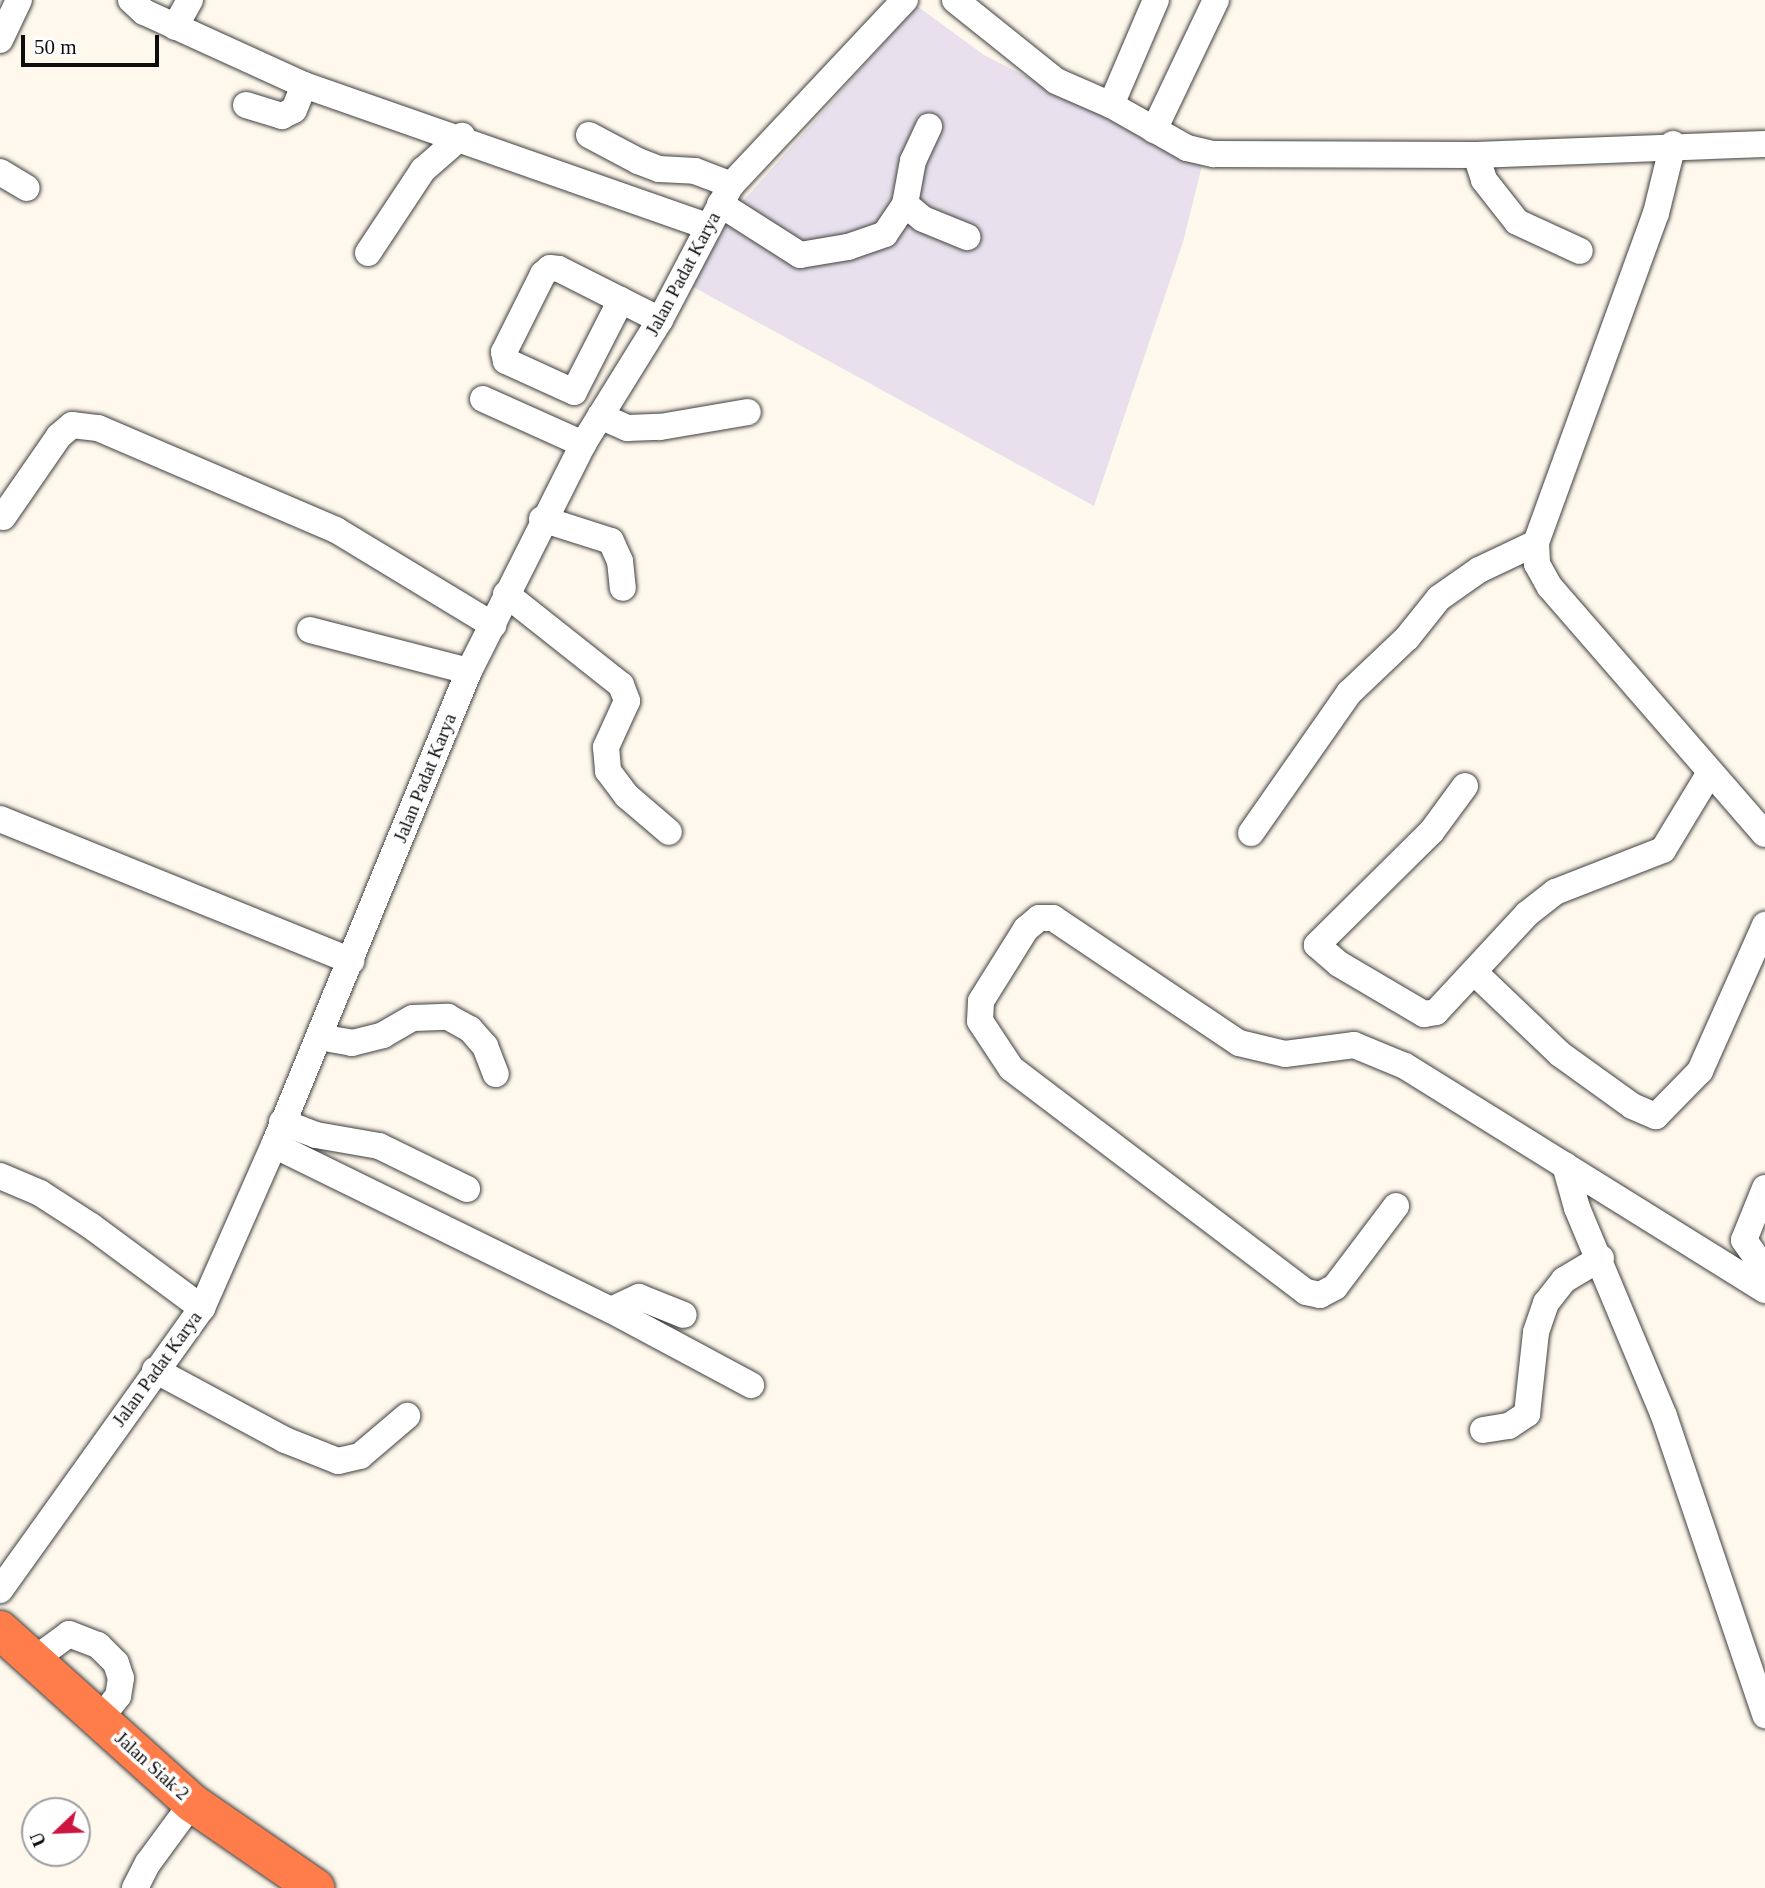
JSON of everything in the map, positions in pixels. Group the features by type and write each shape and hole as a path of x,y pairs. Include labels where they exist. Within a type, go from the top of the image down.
{"highway":[{"name":"Jalan Siak 2","path":"0,1630 192,1803 315,1888"}],"street":[{"path":"0,40 19,0"},
{"path":"131,0 144,12 304,85 413,125 719,205 800,255 848,247 885,234 905,204 913,161 929,127"},
{"path":"176,27 190,0"},
{"name":"Jalan Padat Karya","path":"0,1590 155,1370 202,1308 351,961 469,671 542,519 583,444 660,320 719,205 905,0"},
{"path":"955,0 1056,81 1111,105 1187,148 1214,154 1476,155 1673,144 1765,144"},
{"path":"1111,105 1156,0"},
{"path":"1153,130 1216,0"},
{"path":"246,105 282,117 294,110 304,85"},
{"path":"589,135 659,169 695,170 719,205"},
{"path":"368,253 423,170 462,136"},
{"path":"1673,144 1656,213 1536,543 1537,564 1550,587 1709,774 1765,834"},
{"path":"1476,155 1484,180 1517,222 1580,251"},
{"path":"0,172 27,188"},
{"path":"905,204 923,219 967,237"},
{"path":"621,300 574,392 506,361 504,352 509,341 550,268 621,300 660,320"},
{"path":"483,399 583,444"},
{"path":"600,416 628,428 660,427 748,412"},
{"path":"3,517 59,436 72,425 98,428 336,530 493,625"},
{"path":"542,519 611,541 620,561 623,588"},
{"path":"1251,834 1349,693 1407,638 1439,598 1479,570 1536,543"},
{"path":"506,594 621,685 627,701 606,747 608,771 626,796 668,832"},
{"path":"310,630 469,671"},
{"path":"1465,786 1432,831 1317,945 1339,964 1424,1014 1436,1012 1527,914 1555,892 1662,850 1709,774"},
{"path":"0,819 351,961"},
{"path":"1396,1206 1335,1287 1320,1295 1306,1292 1011,1068 980,1021 981,1001 1026,929 1039,918 1053,918 1239,1043 1285,1054 1354,1045 1405,1066 1765,1290"},
{"path":"1474,972 1560,1054 1632,1106 1656,1116 1700,1071 1765,925"},
{"path":"319,1037 352,1043 383,1035 413,1018 448,1017 471,1029 485,1046 496,1074"},
{"path":"278,1133 316,1135 379,1146 467,1189"},
{"path":"278,1133 751,1385"},
{"path":"1565,1165 1577,1208 1601,1258 1664,1416 1765,1715"},
{"path":"0,1176 40,1193 91,1226 202,1308"},
{"path":"1765,1188 1744,1240 1765,1270"},
{"path":"1483,1430 1509,1426 1527,1414 1536,1332 1546,1303 1564,1280 1601,1258"},
{"path":"611,1310 639,1297 684,1315"},
{"path":"155,1370 285,1440 338,1461 360,1456 407,1416"},
{"path":"35,1659 69,1634 98,1645 116,1663 121,1678 118,1696 100,1718"},
{"path":"135,1888 192,1803"}],"shaded area":[{"path":"917,6 984,55 1202,166 1183,242 1094,506 686,283 709,239"}]}
